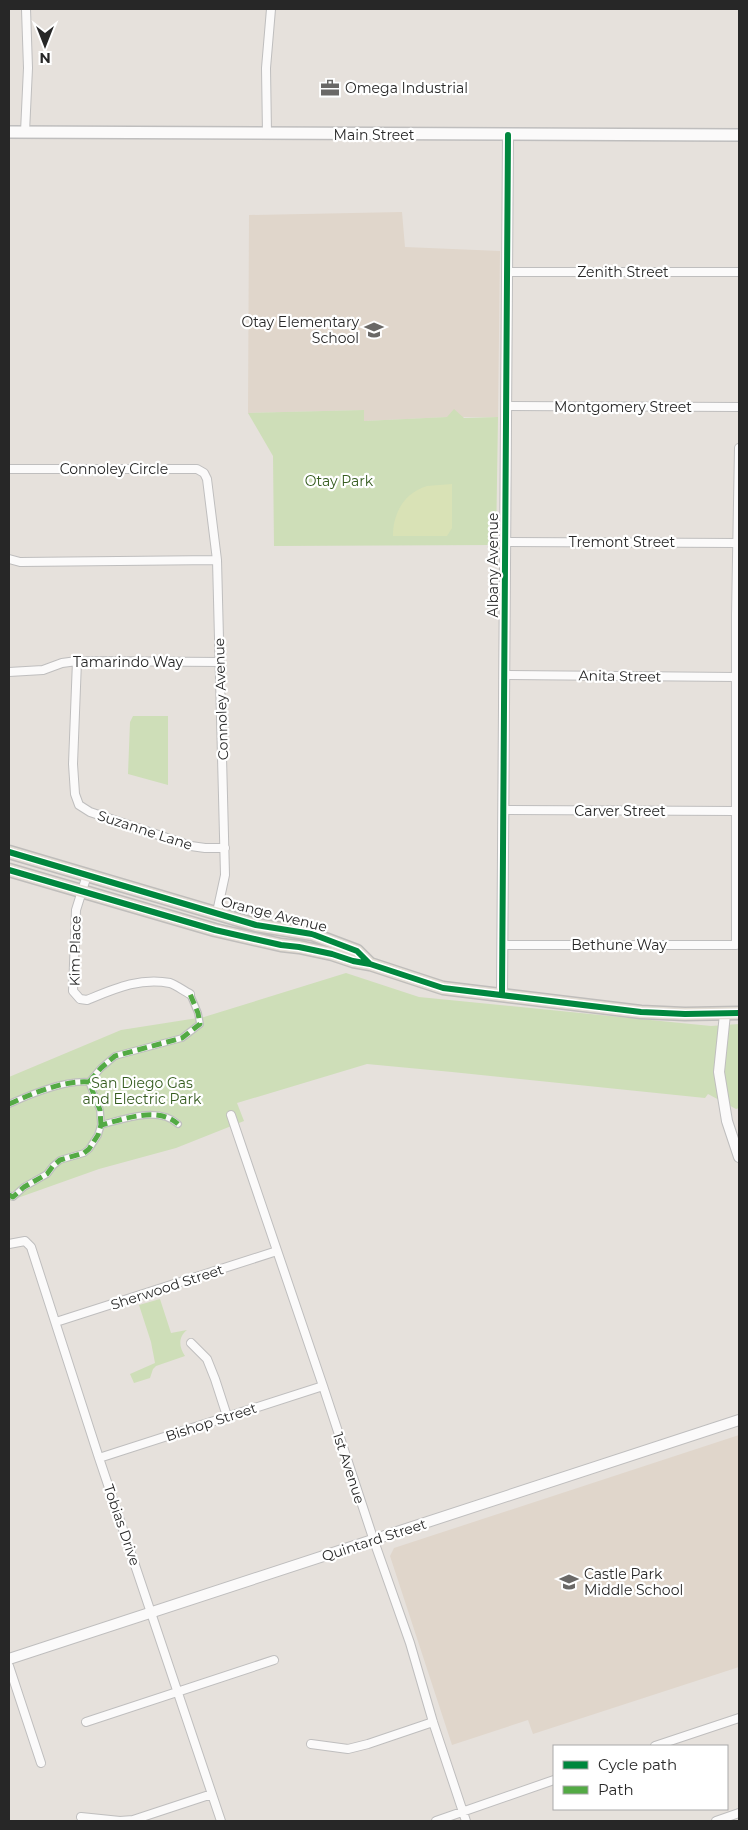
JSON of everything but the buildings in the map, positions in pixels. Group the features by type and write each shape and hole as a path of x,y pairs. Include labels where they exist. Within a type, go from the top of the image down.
{"main road":[{"name":"Main Street","path":"9,132 739,136"},
{"name":"Orange Avenue","path":"9,852 256,925 312,934 357,951 370,964 443,988 641,1012 739,1013"},
{"path":"9,870 212,929 281,945 299,946 370,964"},
{"path":"212,929 217,912"}],"street":[{"path":"25,132 28,68 26,9"},
{"path":"267,134 266,68 271,9"},
{"name":"Albany Avenue","path":"502,995 508,135"},
{"name":"Zenith Street","path":"507,272 739,272"},
{"name":"Montgomery Street","path":"506,406 739,407"},
{"path":"736,811 739,448"},
{"name":"Connoley Circle","path":"9,469 197,469 204,473 209,486"},
{"name":"Connoley Avenue","path":"209,486 217,560 226,875 217,912"},
{"name":"Tremont Street","path":"506,542 739,543"},
{"path":"9,559 20,562 217,560"},
{"name":"Tamarindo Way","path":"9,672 43,670 62,663 76,661 220,662"},
{"name":"Suzanne Lane","path":"76,661 73,764 75,794 79,805 90,812 191,846 225,848"},
{"name":"Anita Street","path":"504,675 736,677"},
{"name":"Carver Street","path":"503,810 736,811"},
{"name":"Bethune Way","path":"503,945 736,945 736,811"},
{"name":"Kim Place","path":"87,875 76,910 73,991 80,1000 87,1000 136,982 153,981 172,984 190,994"},
{"path":"89,1082 115,1056 175,1040 190,1033 200,1024 198,1012 190,994"},
{"path":"725,1014 719,1072 727,1121 739,1157"},
{"path":"9,1104 76,1081 89,1082"},
{"path":"9,1195 13,1197 24,1187 41,1179 60,1160 89,1149 98,1135 101,1125 100,1110 89,1082"},
{"path":"101,1125 144,1115 170,1117 178,1124"},
{"name":"1st Avenue","path":"231,1115 410,1643 466,1821"},
{"name":"Tobias Drive","path":"12,1244 25,1241 31,1247 99,1458 221,1821"},
{"name":"Sherwood Street","path":"56,1322 277,1251"},
{"path":"191,1343 207,1359 215,1378 226,1416"},
{"name":"Bishop Street","path":"99,1458 323,1386"},
{"name":"Quintard Street","path":"9,1660 739,1420"},
{"path":"86,1722 274,1660"},
{"path":"9,1666 41,1763"},
{"path":"658,1745 739,1718"},
{"path":"312,1744 348,1749 434,1722"},
{"path":"436,1821 553,1780"},
{"path":"81,1817 120,1821 133,1820 212,1794"},
{"path":"716,1821 739,1813"}],"shaded area":[{"name":"Otay Elementary School","path":"402,212 405,247 500,251 498,417 447,417 364,421 364,410 248,413 249,215"},
{"name":"Castle Park Middle School","path":"739,1435 739,1667 533,1734 528,1720 452,1745 390,1556 394,1548"}],"green space":[{"name":"Otay Park","path":"454,409 464,418 498,417 496,545 274,546 273,456 248,413 364,410 364,421 447,417"},
{"path":"452,484 452,528 447,536 393,536 395,519 406,499 419,489 427,486"},
{"path":"133,716 168,716 168,785 128,774 130,722"},
{"name":"San Diego Gas and Electric Park","path":"346,973 419,997 711,1026 739,1024 739,1108 736,1109 708,1094 705,1098 367,1064 237,1103 244,1121 176,1148 99,1169 9,1201 9,1077 121,1030 204,1017"},
{"path":"160,1299 171,1333 187,1330 182,1335 180,1341 181,1349 185,1356 156,1366 150,1378 134,1383 130,1374 155,1363 151,1342 139,1305"}],"marked path":[{"path":"89,1082 115,1056 182,1038 200,1024 198,1013 190,994"},
{"path":"9,1104 59,1085 89,1082 100,1110 101,1125"},
{"path":"9,1195 13,1197 24,1187 47,1174 60,1160 84,1153 98,1135 101,1125 130,1117 151,1115 161,1116 178,1124"}],"cycle path":[{"path":"502,995 508,135"},
{"path":"9,852 256,925 312,934 357,951 370,964 443,988 641,1012 685,1014 739,1013"},
{"path":"9,870 215,930 332,954 370,964"}],"place":[{"name":"Omega Industrial","path":"330,88"},
{"name":"Otay Elementary School","path":"374,330"},
{"name":"Castle Park Middle School","path":"569,1582"}]}
